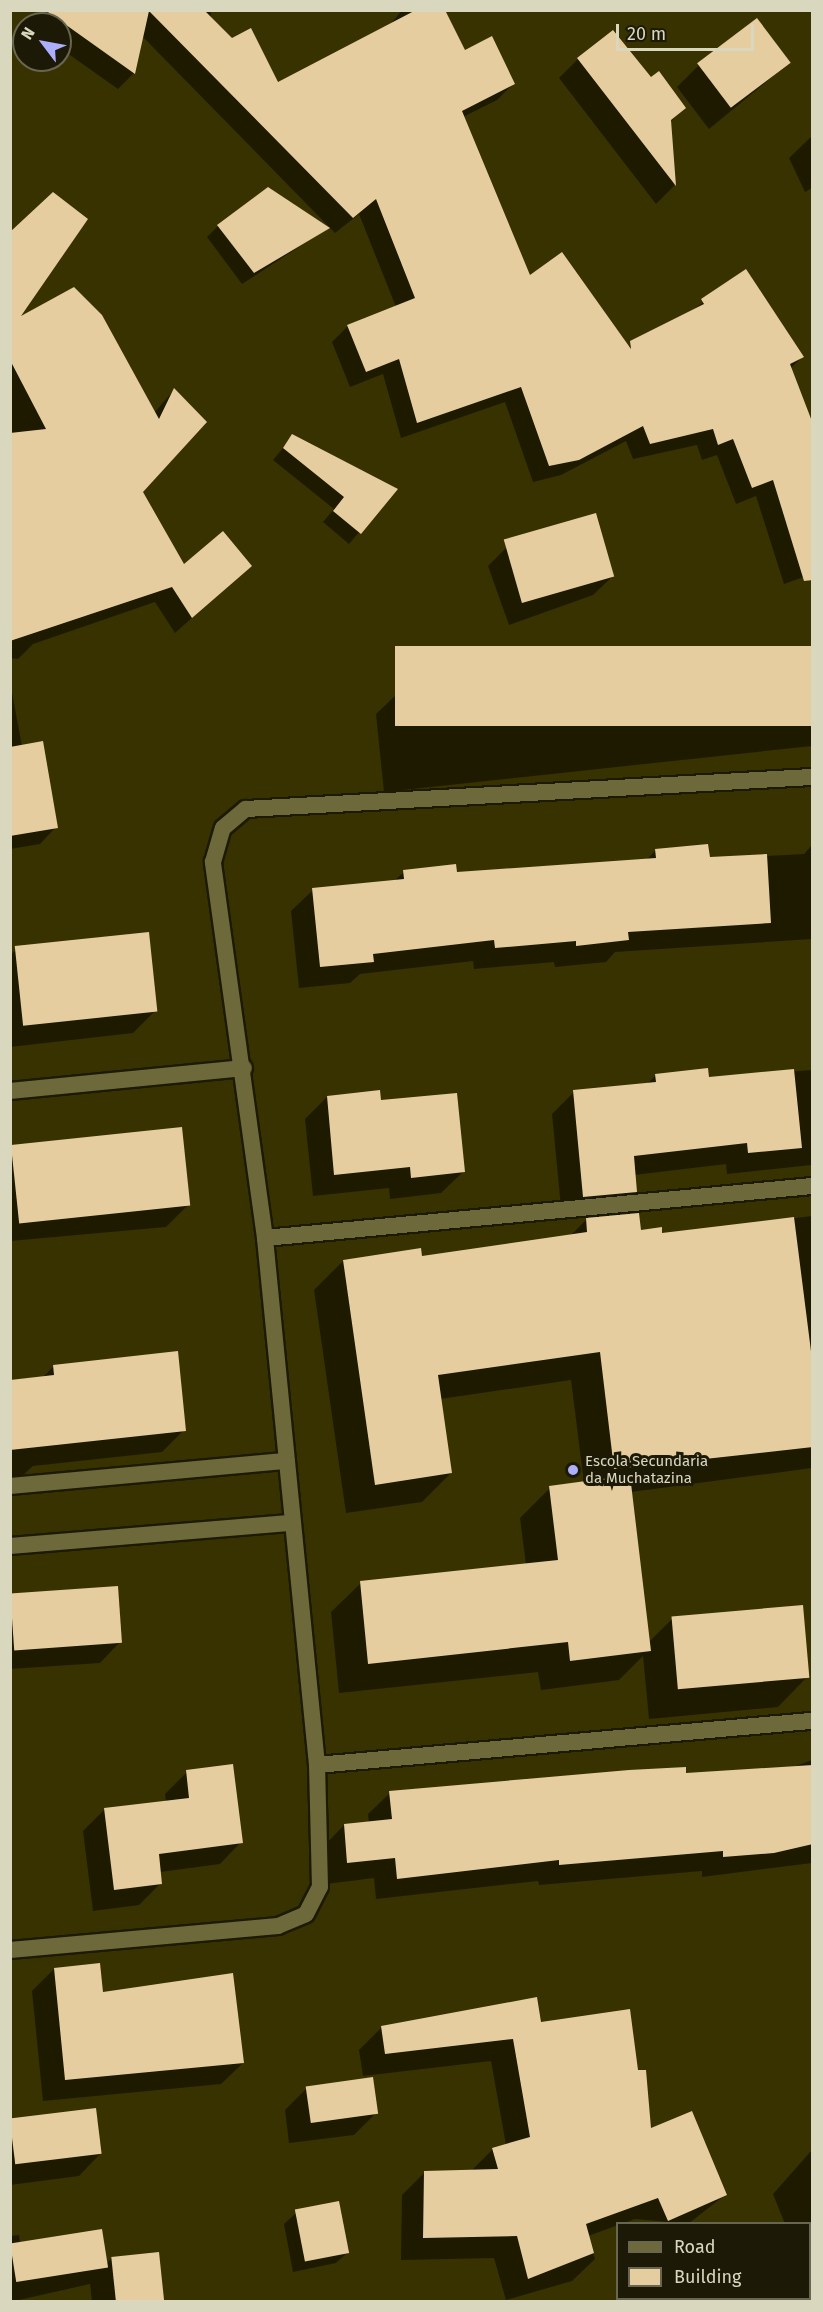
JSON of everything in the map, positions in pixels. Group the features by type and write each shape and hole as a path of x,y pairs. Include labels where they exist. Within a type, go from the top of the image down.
{"street":[{"path":"10,1950 278,1926 306,1914 320,1887 317,1765 265,1238 244,1068 213,862 223,828 246,809 813,777"},
{"path":"10,1091 244,1068"},
{"path":"265,1238 813,1186"},
{"path":"10,1486 286,1461"},
{"path":"10,1546 292,1523"},
{"path":"317,1765 813,1721"}],"building":[{"path":"45,10 204,10 232,38 251,28 278,82 416,10 445,10 465,50 492,36 515,84 462,111 530,275 562,252 631,349 630,341 704,304 701,299 746,269 804,357 790,364 813,424 813,580 804,581 773,480 752,488 733,439 718,445 713,429 650,444 643,426 579,460 549,466 521,387 417,423 399,359 366,372 347,325 415,298 376,199 353,218 149,11 135,74 72,29 72,12"},
{"path":"757,18 791,63 731,108 697,63"},
{"path":"613,30 651,77 659,71 686,108 671,120 676,186 577,58"},
{"path":"268,187 330,228 254,273 217,225"},
{"path":"53,192 88,219 21,316 74,287 102,315 159,419 174,388 207,422 143,492 184,564 223,531 252,566 192,618 172,587 10,641 10,433 46,429 10,360 10,232"},
{"path":"292,434 398,489 361,534 333,511 344,497 283,448"},
{"path":"596,513 614,576 522,603 504,539"},
{"path":"395,646 812,646 812,726 395,726"},
{"path":"43,741 58,828 10,836 10,747"},
{"path":"708,844 710,857 767,854 771,923 628,932 629,940 576,946 576,941 495,948 494,940 373,954 374,962 320,967 312,888 404,879 403,870 456,864 457,872 656,858 655,849"},
{"path":"149,932 157,1012 23,1026 15,946"},
{"path":"708,1068 709,1077 794,1069 802,1148 748,1153 747,1143 634,1156 637,1192 583,1197 573,1090 656,1082 655,1074"},
{"path":"380,1090 381,1100 457,1093 465,1172 411,1178 410,1167 334,1175 327,1096"},
{"path":"182,1127 190,1206 19,1224 11,1145"},
{"path":"639,1213 641,1230 662,1227 662,1233 794,1217 813,1367 813,1447 614,1469 600,1352 438,1375 452,1473 375,1485 343,1260 421,1248 422,1256 587,1232 586,1218"},
{"path":"178,1351 186,1431 10,1450 10,1380 54,1375 53,1365"},
{"path":"630,1475 651,1651 570,1661 568,1642 368,1664 360,1581 558,1560 549,1486"},
{"path":"118,1586 122,1643 14,1650 10,1594"},
{"path":"803,1605 809,1678 678,1689 672,1617"},
{"path":"233,1764 243,1843 159,1854 162,1884 114,1890 104,1808 189,1798 186,1770"},
{"path":"813,1765 813,1844 774,1853 723,1857 723,1851 559,1865 559,1860 397,1879 395,1858 347,1863 344,1824 392,1819 389,1791 629,1770 686,1767 686,1773"},
{"path":"100,1963 103,1992 233,1973 244,2063 65,2080 54,1968"},
{"path":"537,1997 541,2022 630,2009 638,2070 646,2070 651,2128 692,2111 727,2195 668,2221 658,2198 586,2224 594,2253 528,2279 517,2236 423,2238 424,2171 498,2169 492,2148 530,2137 513,2039 385,2054 381,2026"},
{"path":"373,2077 378,2114 311,2123 306,2086"},
{"path":"96,2108 102,2154 15,2164 10,2119"},
{"path":"339,2201 349,2253 305,2262 295,2210"},
{"path":"102,2229 108,2268 16,2282 10,2244"},
{"path":"159,2252 164,2301 116,2302 111,2257"}],"place":[{"name":"Escola Secundaria da Muchatazina","path":"573,1470"}]}
